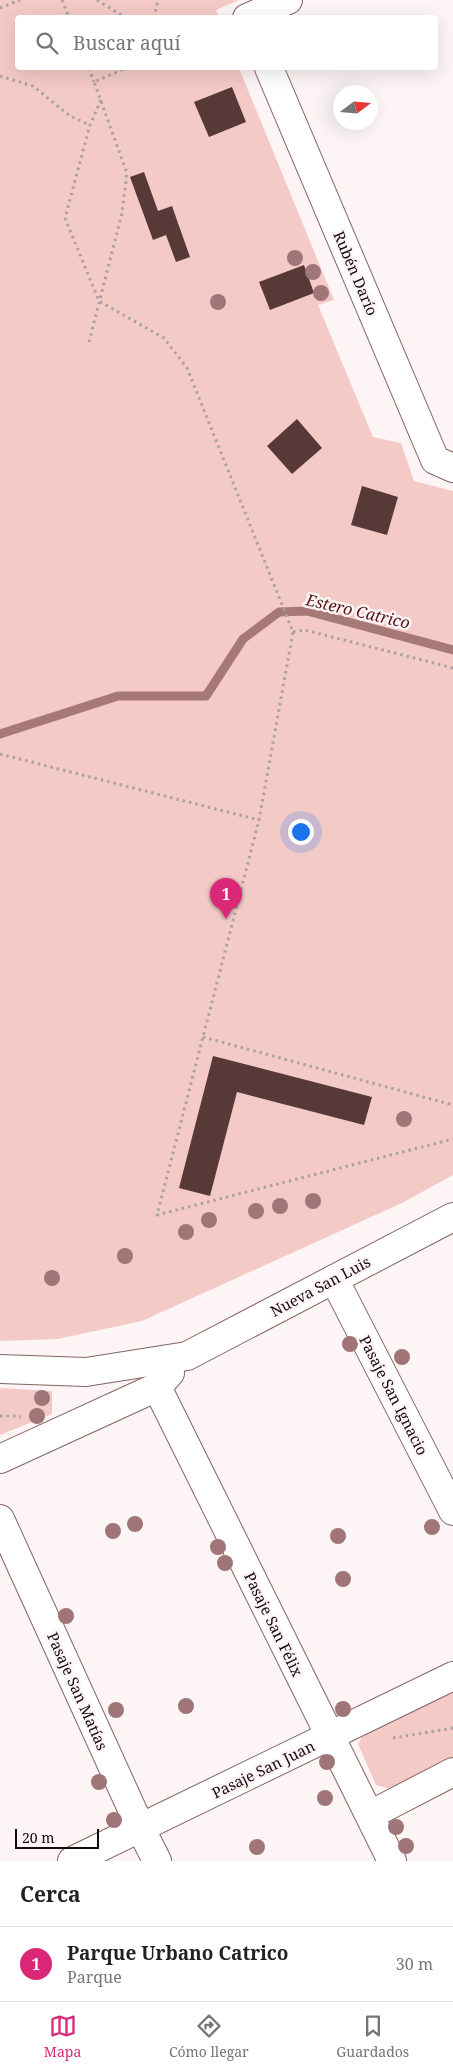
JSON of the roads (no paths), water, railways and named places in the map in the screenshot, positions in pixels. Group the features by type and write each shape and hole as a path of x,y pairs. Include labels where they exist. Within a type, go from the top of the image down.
{"street":[{"path":"252,15 288,0"},
{"name":"Rubén Darío","path":"269,70 435,460 453,468"},
{"name":"Nueva San Luis","path":"0,1369 86,1372 186,1356 453,1217"},
{"name":"Pasaje San Ignacio","path":"334,1279 453,1511"},
{"name":"Nueva San Luis","path":"0,1459 157,1387 186,1356"},
{"name":"Pasaje San Félix","path":"157,1387 392,1861"},
{"name":"Pasaje San Matías","path":"0,1519 157,1861"},
{"name":"Pasaje San Juan","path":"72,1861 453,1676"},
{"path":"370,1815 453,1772"}],"waterway":[{"name":"Estero Catrico","path":"0,734 118,696 206,696 243,639 279,612 307,611 453,650"}],"place":[{"name":"Parque Urbano Catrico","path":"226,919"}]}
